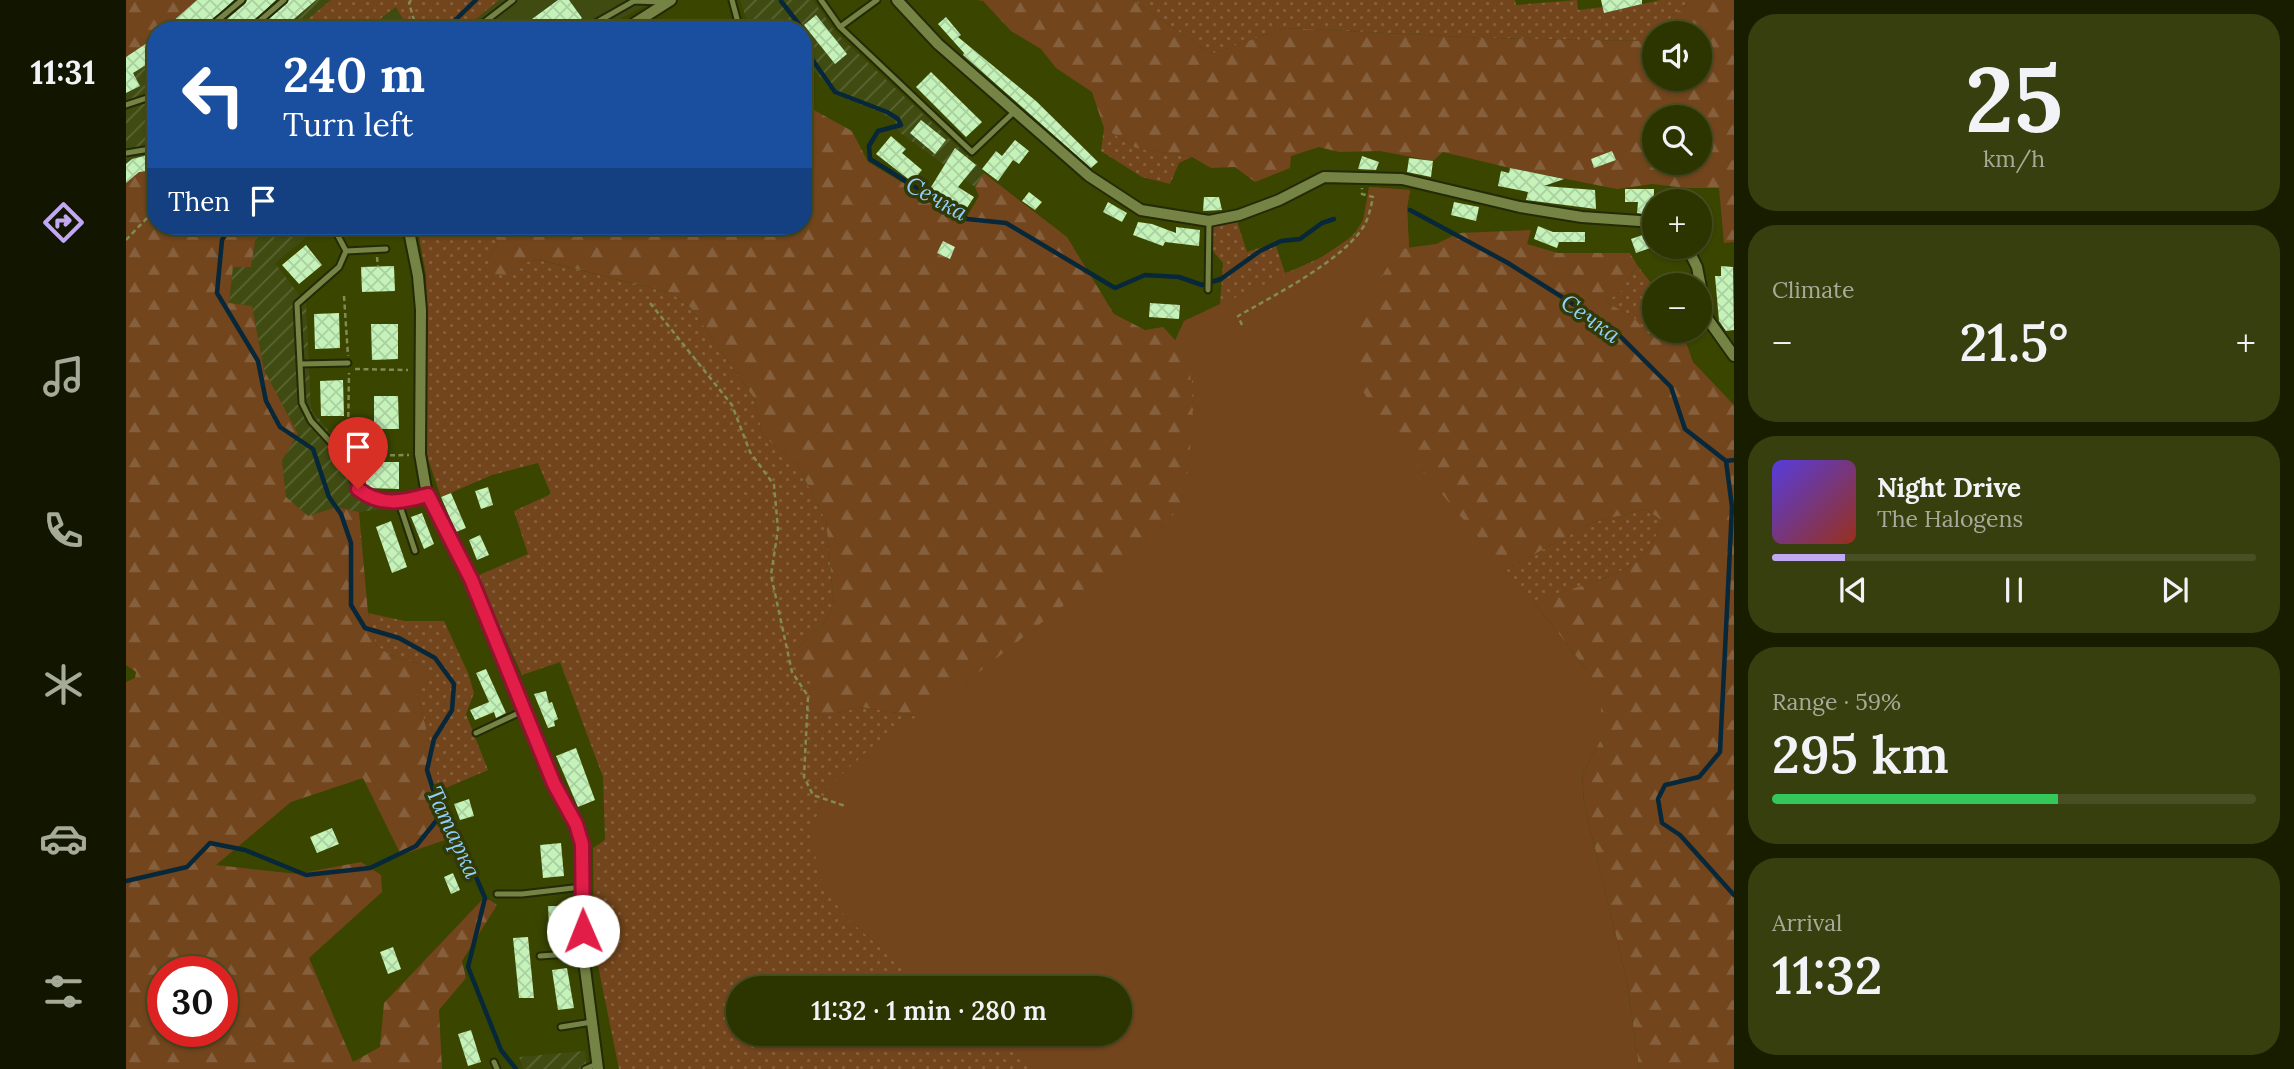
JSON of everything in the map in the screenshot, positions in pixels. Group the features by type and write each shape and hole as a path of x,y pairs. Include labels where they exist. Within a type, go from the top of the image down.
{"street":[{"path":"897,0 938,44 1089,176 1141,210 1209,221 1239,215 1279,200 1324,177 1402,179 1582,218 1642,221"},
{"path":"644,21 670,1"},
{"path":"410,235 421,310 420,454 428,495 471,579 554,784 576,824 582,844 583,953 598,1066"},
{"path":"1693,259 1707,318 1734,355"}],"lane":[{"path":"217,21 242,0"},
{"path":"259,21 284,0"},
{"path":"486,21 513,0"},
{"path":"598,21 634,0 670,1"},
{"path":"732,0 738,21"},
{"path":"821,0 840,27 972,152 1015,111"},
{"path":"840,27 877,0"},
{"path":"126,105 147,98"},
{"path":"126,153 147,150"},
{"path":"1208,290 1209,221"},
{"path":"338,236 346,251"},
{"path":"346,251 386,249"},
{"path":"346,251 339,267 297,304 302,403 311,421 336,448 358,489 367,496 399,503 428,495"},
{"path":"301,364 349,366"},
{"path":"399,503 415,551"},
{"path":"476,733 525,710"},
{"path":"497,894 582,887"},
{"path":"540,956 583,953"},
{"path":"561,1027 592,1022"},
{"path":"495,1062 498,1069"},
{"path":"585,1069 598,1066"}],"path":[{"path":"411,0 409,4 414,21"},
{"path":"1241,325 1238,316 1306,277 1357,237 1367,221 1373,197 1362,194 1363,178"},
{"path":"126,240 147,218"},
{"path":"650,303 732,405 750,452 774,485 778,529 771,575 792,672 808,696 804,778 813,795 845,806"},
{"path":"349,366 411,370"},
{"path":"356,456 420,454"}],"shaded area":[{"path":"197,0 331,0 306,21 173,21"},
{"path":"489,0 656,0 616,21 467,21"},
{"path":"740,0 813,0 836,33 982,169 984,173 975,187 899,132 895,121 880,112 836,95 812,68 812,21 747,21"},
{"path":"397,7 404,21 378,21"},
{"path":"147,43 147,174 126,183 126,57"},
{"path":"256,235 309,235 275,263 306,304 311,409 340,445 361,486 390,508 359,512 337,507 308,516 286,498 282,460 298,434 264,370 252,306 229,303 233,267 251,267"},
{"path":"585,1051 587,1069 523,1069 519,1057"}],"green space":[{"path":"126,0 197,0 173,21 147,21 147,43 126,57"},
{"path":"331,0 499,0 473,21 404,21 396,7 378,21 306,21"},
{"path":"977,0 1133,0 1211,54 1285,28 1485,38 1642,41 1642,91 1712,91 1712,21 1667,21 1691,0 1734,0 1734,242 1724,243 1719,188 1652,184 1617,189 1443,152 1433,161 1380,151 1339,152 1319,147 1291,156 1290,168 1255,182 1235,167 1211,168 1192,157 1136,148 1104,128 1092,92 1056,68 1041,49 1011,31 983,1"},
{"path":"1133,0 1515,0 1516,5 1577,0 1578,10 1603,7 1604,13 1660,0 1691,0 1667,21 1642,21 1642,41 1485,38 1285,28 1211,54"},
{"path":"812,109 852,131 868,162 965,220 979,196 975,187 984,173 1067,237 1114,314 1145,330 1163,327 1189,355 1193,418 1189,462 1180,504 1160,530 955,691 915,716 861,707 825,716 814,713 814,686 795,663 796,650 826,621 834,605 826,521 797,464 763,436 754,398 691,308 671,293 540,260 524,262 509,275 493,274 489,259 497,243 496,235 812,235"},
{"path":"1104,128 1136,148 1192,157 1179,163 1170,184 1142,177 1101,151"},
{"path":"147,171 147,235 256,235 251,267 233,267 229,303 252,306 264,370 298,434 282,460 286,497 308,516 337,507 359,512 368,613 376,645 389,654 419,664 426,676 417,691 441,789 457,836 401,855 363,778 291,802 216,865 297,874 361,862 381,875 382,892 309,958 353,1062 380,1047 384,1003 482,900 490,900 497,905 462,961 466,978 439,1010 442,1069 126,1069 126,682 135,678 136,672 126,665 126,183 139,172"},
{"path":"1369,187 1410,190 1407,208 1409,248 1399,249 1506,570 1591,523 1645,509 1663,521 1648,549 1636,562 1599,580 1534,602 1639,1069 1255,920 1132,976 726,976 726,1046 1132,1046 1132,1042 1173,1069 619,1069 594,946 593,848 605,840 603,777 560,662 522,675 477,576 528,554 514,511 551,494 538,463 492,475 441,497 427,456 426,275 419,235 496,235 497,243 489,259 508,275 524,262 539,260 671,293 691,308 754,398 763,436 797,464 826,521 834,605 826,621 796,650 814,686 814,713 825,716 861,707 915,716 1189,355 1175,341 1184,321 1220,304 1223,263 1212,250 1212,228 1237,221 1247,252 1275,243 1285,273 1340,246 1357,230 1363,220"},
{"path":"1369,187 1410,190 1407,208 1409,248 1399,249 1383,272 1363,319 1355,347 1356,379 1371,405 1434,486 1533,601 1589,673 1601,702 1601,739 1582,774 1584,803 1627,982 1639,1069 1034,1069 1006,1046 1132,1046 1132,976 913,976 844,916 820,877 810,832 829,786 875,744 955,691 1160,530 1173,514 1184,492 1193,408 1189,355 1175,341 1184,321 1316,261 1354,235 1363,220"},
{"path":"1531,230 1527,244 1558,253 1630,253 1637,265 1621,291 1606,302 1633,317 1642,327 1642,343 1686,343 1693,362 1734,405 1734,1069 1639,1069 1627,982 1584,803 1582,774 1601,739 1589,673 1533,601 1599,580 1636,562 1648,549 1663,521 1645,509 1591,523 1506,570 1435,486 1372,407 1358,385 1354,361 1360,327 1373,293 1399,249 1436,244 1459,233"},
{"path":"1637,265 1643,273 1642,327 1633,317 1606,302 1621,291"},
{"path":"368,613 405,621 444,621 468,673 474,693 466,714 488,770 441,790 417,691 419,664 389,654 376,645"}],"building":[{"path":"197,0 234,0 211,21 173,21"},
{"path":"247,0 276,0 254,21 225,21"},
{"path":"289,0 316,0 292,21 267,21"},
{"path":"558,0 569,0 582,18 578,21 529,21"},
{"path":"1601,0 1642,0 1642,4 1604,13"},
{"path":"816,15 847,54 835,64 812,35 812,21 809,21"},
{"path":"946,17 961,35 958,37 1036,101 1098,162 1091,168 963,55 938,24"},
{"path":"147,43 147,64 133,73 140,86 126,93 126,57"},
{"path":"931,72 982,122 966,137 916,87"},
{"path":"921,120 946,140 935,154 910,133"},
{"path":"891,136 906,149 902,153 922,170 912,182 876,154"},
{"path":"1015,140 1029,151 1019,164 1013,160 998,181 982,169 996,151 1002,156"},
{"path":"955,148 976,165 958,187 974,197 963,214 928,192"},
{"path":"1612,151 1616,160 1594,168 1591,159"},
{"path":"147,155 147,171 139,172 126,183 126,164 132,159"},
{"path":"1362,156 1379,162 1376,170 1358,169"},
{"path":"1409,158 1433,161 1431,177 1407,172"},
{"path":"1510,168 1564,179 1544,186 1595,190 1596,209 1526,200 1528,192 1498,186 1501,171 1509,173"},
{"path":"1625,189 1642,189 1642,214 1637,213 1638,202 1625,202"},
{"path":"1029,192 1042,202 1035,210 1022,201"},
{"path":"1204,197 1219,197 1222,210 1203,211"},
{"path":"1108,202 1127,213 1122,222 1103,212"},
{"path":"1454,202 1479,207 1476,221 1451,215"},
{"path":"1138,222 1176,233 1176,227 1200,230 1199,246 1165,242 1163,246 1133,235"},
{"path":"1538,226 1553,232 1585,232 1585,242 1559,242 1557,248 1534,239"},
{"path":"360,235 393,235 393,236"},
{"path":"1642,235 1642,251 1636,253 1631,239"},
{"path":"943,241 955,247 950,259 937,253"},
{"path":"306,245 322,265 299,284 282,265"},
{"path":"394,266 395,291 362,292 361,267"},
{"path":"1721,266 1733,267 1734,330 1726,331 1719,321 1715,276 1721,276"},
{"path":"1150,303 1180,305 1179,319 1149,317"},
{"path":"339,313 340,348 315,349 314,314"},
{"path":"371,324 398,324 398,359 372,360"},
{"path":"343,380 344,416 321,416 320,381"},
{"path":"374,396 398,396 399,429 374,429"},
{"path":"365,462 399,462 399,489 366,488"},
{"path":"488,487 493,505 481,509 475,491"},
{"path":"451,493 466,528 456,532 441,497"},
{"path":"422,513 434,544 424,549 411,517"},
{"path":"391,521 407,567 392,573 376,527"},
{"path":"480,535 489,555 477,560 469,540"},
{"path":"486,669 506,713 496,718 494,712 475,720 470,710 489,702 476,673"},
{"path":"546,691 558,719 554,721 555,726 548,728 534,694"},
{"path":"576,748 595,800 578,807 556,756"},
{"path":"469,799 474,816 460,820 454,804"},
{"path":"332,828 339,844 317,853 310,837"},
{"path":"561,843 564,876 543,878 540,845"},
{"path":"453,873 460,890 451,894 444,877"},
{"path":"548,906 566,906 568,943 550,944"},
{"path":"528,937 534,998 519,998 513,938"},
{"path":"393,947 401,969 388,974 380,952"},
{"path":"567,968 574,1008 558,1010 552,970"},
{"path":"471,1030 481,1062 468,1066 458,1034"}],"waterway":[{"name":"Татарка","path":"454,21 476,0"},
{"name":"Сечка","path":"781,1 796,21"},
{"name":"Сечка","path":"812,59 835,92 887,112 898,119 901,125 878,131 869,146 870,159 967,219 1006,223 1115,288 1145,275 1179,277 1202,285 1221,279 1260,251 1281,241 1300,239 1322,223 1334,219"},
{"name":"Сечка","path":"1410,210 1508,263 1613,329 1671,387 1685,429 1726,461 1734,460"},
{"name":"Татарка","path":"225,235 222,240 217,293 258,361 266,401 280,427 313,449 329,497 341,514 351,543 351,605 365,628 399,638 435,658 454,684 452,710 434,739 427,770 441,815 470,863 485,898 468,967 501,1050 516,1069"},
{"path":"1726,461 1732,507 1720,752 1699,777 1665,785 1658,799 1662,823 1680,835 1734,895"},
{"path":"126,881 187,867 210,843 245,850 306,875 370,868 416,846 441,815"}],"route":[{"path":"358,489 367,496 399,503 428,495 471,579 554,784 576,824 582,844 583,931"}]}
